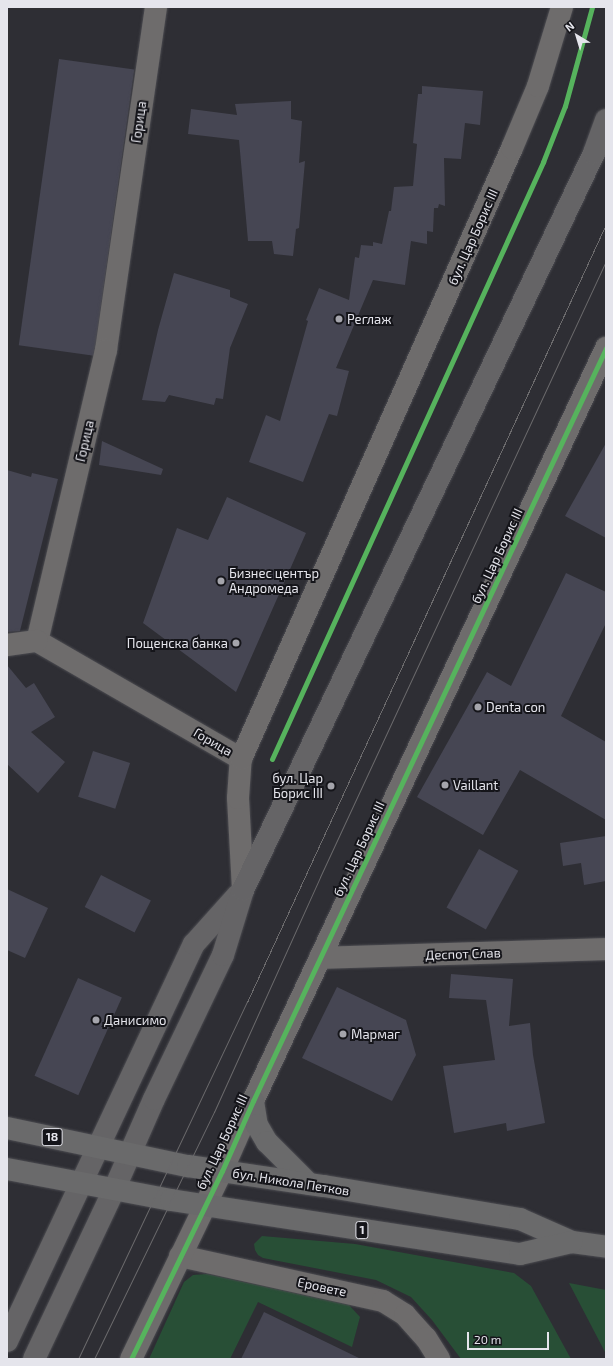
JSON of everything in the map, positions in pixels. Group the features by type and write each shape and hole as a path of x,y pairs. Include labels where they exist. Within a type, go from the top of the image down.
{"highway":[{"path":"253,1101 258,1125 268,1142 309,1184"},
{"name":"бул. Никола Петков","path":"7,1128 97,1148 222,1171 520,1219 572,1242 606,1248"},
{"name":"бул. Никола Петков","path":"7,1169 114,1190 520,1254 572,1242"}],"main road":[{"name":"бул. Цар Борис III","path":"34,1359 114,1190 154,1098 223,955 243,890 594,153 606,120"},
{"name":"бул. Цар Борис III","path":"7,1341 194,944 243,890"}],"street":[{"name":"Горица","path":"156,7 106,350 37,640 241,759"},
{"name":"бул. Цар Борис III","path":"243,890 238,798 241,759 512,148 538,86 562,7"},
{"name":"бул. Цар Борис III","path":"131,1359 222,1171 253,1101 606,348"},
{"path":"7,644 37,640"},
{"name":"Деспот Слав","path":"320,958 606,949"},
{"name":"Еровете","path":"180,1256 383,1301 405,1316 426,1338 439,1359"}],"green space":[{"path":"262,1236 355,1244 514,1273 531,1286 571,1359 461,1359 432,1320 411,1297 376,1280 263,1258 258,1255 254,1244"},
{"path":"207,1274 349,1305 360,1317 352,1347 258,1302 230,1359 149,1359 184,1282 193,1275"},
{"path":"569,1283 606,1290 606,1354"}],"building":[{"path":"59,59 134,70 94,356 19,345"},
{"path":"422,86 483,91 480,125 465,123 461,159 444,158 445,206 439,204 438,208 434,208 433,232 427,231 427,244 411,241 405,285 373,280 336,368 349,371 337,416 329,414 303,482 249,462 266,415 280,421 308,321 306,320 319,288 349,300 355,257 359,258 361,245 373,246 373,242 382,244 389,211 391,211 394,187 413,186 417,144 413,143 418,94 422,94"},
{"path":"291,101 291,119 302,121 299,163 305,161 299,228 296,229 293,256 274,254 272,241 248,241 239,140 188,134 191,109 237,115 235,104"},
{"path":"174,273 230,290 230,297 248,304 230,348 223,399 216,398 214,405 169,395 165,402 142,400 158,330"},
{"path":"102,441 163,469 161,475 99,465"},
{"path":"606,443 606,538 565,516"},
{"path":"7,470 31,477 32,473 58,479 20,631 7,632"},
{"name":"Бизнес център Андромеда","path":"227,497 306,533 236,692 143,623 177,528 208,540"},
{"path":"566,573 606,592 606,623 561,716 606,742 606,820 520,770 483,835 417,797 487,672 511,686"},
{"path":"7,665 26,688 34,683 55,717 31,732 65,762 38,793 7,764"},
{"path":"93,751 130,763 115,809 78,797"},
{"path":"606,836 606,881 584,885 581,863 563,866 560,843"},
{"path":"479,849 518,871 486,929 447,908"},
{"path":"101,875 151,900 135,932 85,907"},
{"path":"7,889 48,908 25,958 7,950"},
{"path":"451,974 513,979 509,1026 530,1023 533,1055 545,1123 507,1131 506,1123 454,1133 443,1066 495,1060 486,1000 449,998"},
{"path":"78,978 122,998 78,1095 34,1076"},
{"path":"337,987 406,1020 416,1055 392,1101 302,1058"},
{"path":"264,1312 361,1359 241,1359"}],"tram line":[{"path":"78,1359 247,1002 606,224"},
{"path":"94,1359 214,1112 320,877 606,261"}],"cycle path":[{"path":"272,759 543,162 565,106 592,7"},
{"path":"131,1359 222,1171 253,1101 606,348"}],"place":[{"name":"Реглаж","path":"339,319"},
{"name":"Бизнес център Андромеда","path":"221,581"},
{"name":"Пощенска банка","path":"236,643"},
{"name":"Denta con","path":"478,707"},
{"name":"Vaillant","path":"445,785"},
{"name":"бул. Цар Борис ІІІ","path":"331,786"},
{"name":"Данисимо","path":"96,1020"},
{"name":"Мармаг","path":"343,1034"}]}
